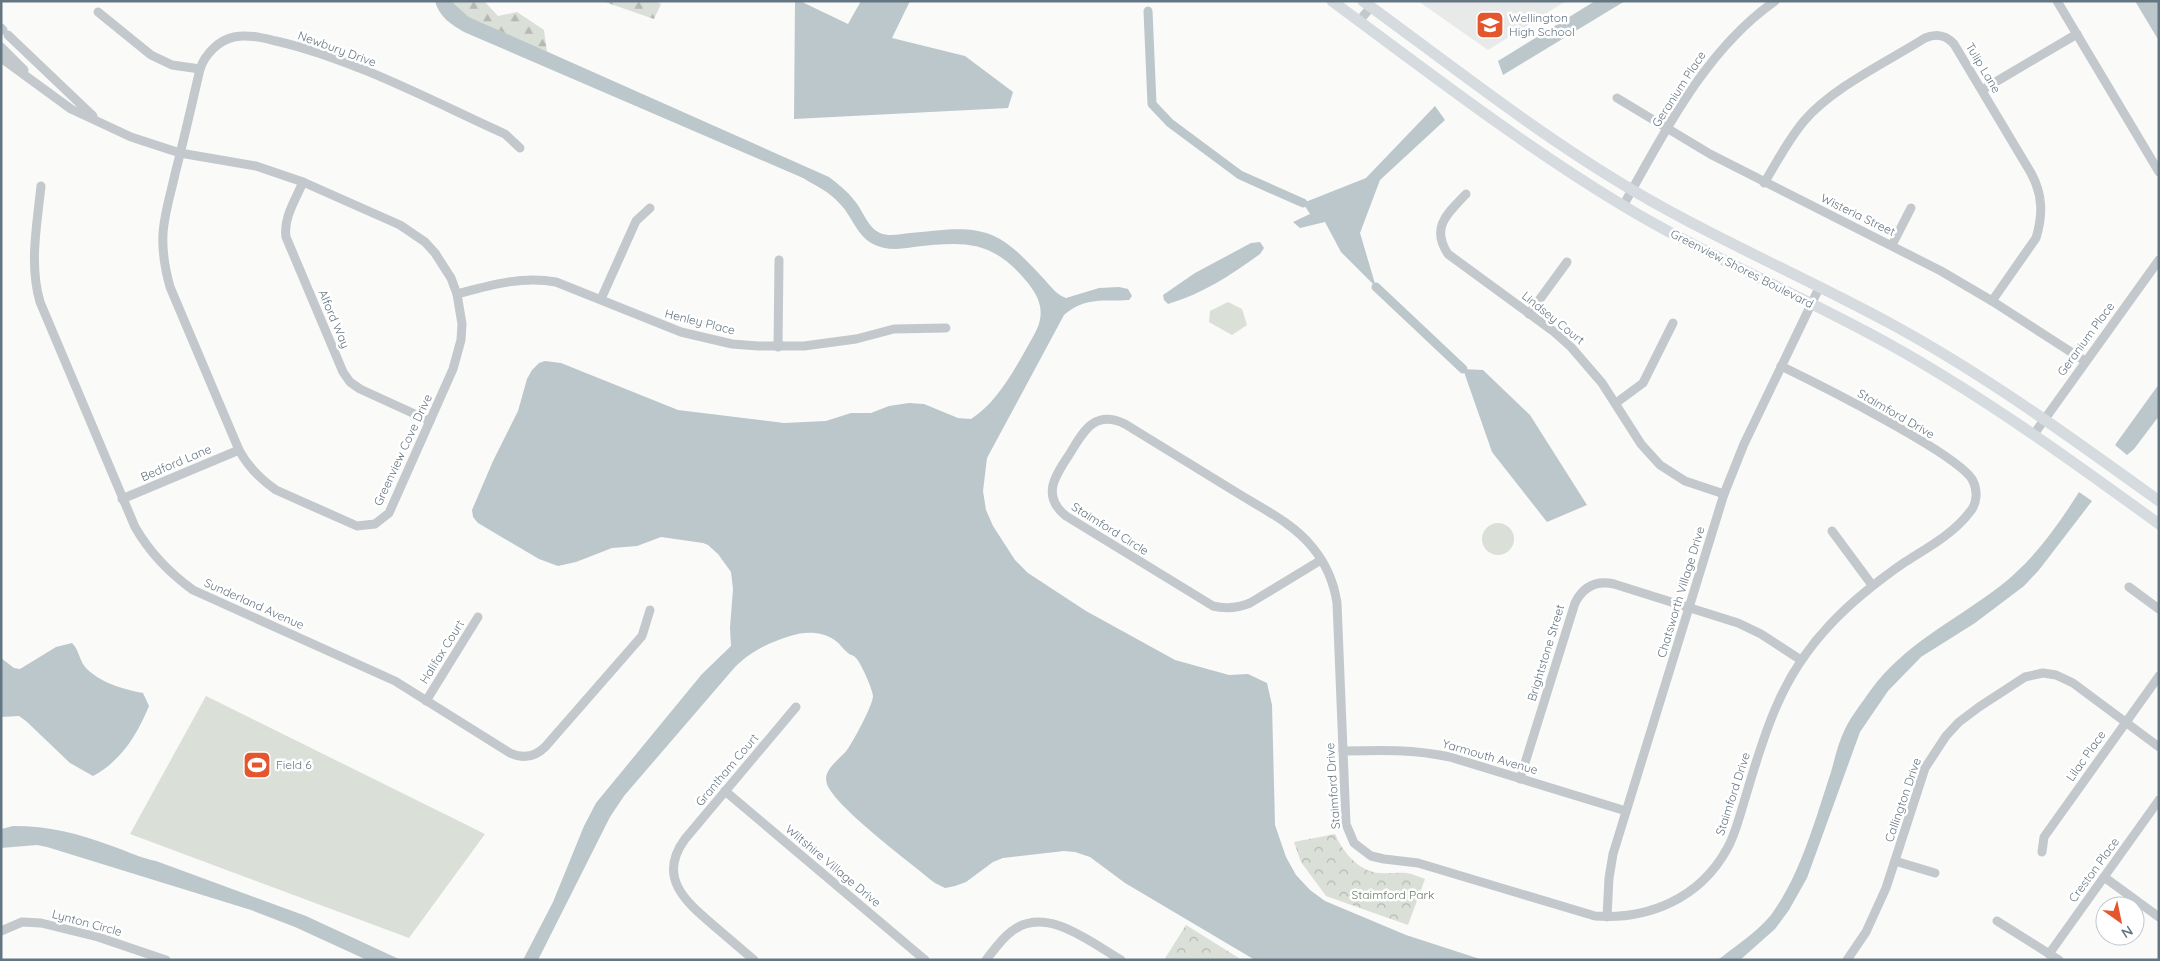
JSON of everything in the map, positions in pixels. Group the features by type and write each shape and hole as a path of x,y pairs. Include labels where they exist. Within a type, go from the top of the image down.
{"street":[{"name":"Greenview Shores Boulevard","path":"1332,1 1520,138 1623,206 1722,261 1811,304 1937,371 2034,434 2159,524"},
{"name":"Geranium Place","path":"1623,206 1702,73 1724,45 1743,26 1775,1"},
{"path":"2057,1 2159,172"},
{"name":"Greenview Shores Boulevard","path":"1367,4 1529,123 1632,190 1738,249 1895,326 1946,355 2044,419 2159,501"},
{"path":"1359,21 1367,4"},
{"path":"98,12 151,55 172,65 200,69"},
{"name":"Greenview Cove Drive","path":"4,31 97,120"},
{"path":"1982,90 2077,34"},
{"name":"Newbury Drive","path":"180,153 202,63 220,42 233,37 247,36 291,45 344,62 505,134 520,148"},
{"name":"Tulip Lane","path":"1764,183 1792,137 1819,106 1835,94 1931,36 1944,36 1954,44 2032,174 2039,191 2041,203 2040,226 2036,238 1992,301"},
{"name":"Greenview Cove Drive","path":"1,47 43,89"},
{"name":"Greenview Cove Drive","path":"1,58 71,109 131,137 180,153 256,166 303,182 413,232 440,259 451,278 457,294 462,324 458,354 389,513 380,521 369,526 352,524 276,490 255,474 239,450 170,287 165,269 163,233 180,153"},
{"name":"Wisteria Street","path":"1617,98 1668,130 1764,183 1892,245 1992,301 2085,361"},
{"name":"Alford Way","path":"303,182 287,218 286,238 343,372 350,382 360,390 430,421"},
{"name":"Sunderland Avenue","path":"41,186 34,258 36,288 40,302 134,527 153,555 171,574 193,590 384,676 510,753 522,757 535,755 545,747 642,636 650,610"},
{"name":"Lindsey Court","path":"1466,194 1443,220 1440,232 1445,249 1454,258 1553,331 1577,354 1602,383 1641,444 1660,466 1685,481 1724,494"},
{"path":"601,299 636,221 650,208"},
{"path":"1892,245 1911,208"},
{"path":"778,347 779,260"},
{"name":"Geranium Place","path":"2034,434 2159,260"},
{"path":"1529,314 1567,262"},
{"name":"Henley Place","path":"457,294 509,280 540,279 571,286 681,332 732,344 778,347 830,343 894,329 946,328"},
{"name":"Chatsworth Village Drive","path":"1607,917 1610,866 1724,494 1740,452 1819,288"},
{"path":"1616,403 1644,383 1673,323"},
{"name":"Staimford Drive","path":"1321,560 1331,580 1338,610 1346,824 1354,843 1364,852 1384,860 1418,862 1577,912 1607,917 1637,915 1666,906 1696,887 1717,865 1734,832 1777,704 1801,660 1835,618 1872,585 1943,536 1968,515 1976,499 1973,481 1962,468 1842,397 1781,366"},
{"name":"Staimford Circle","path":"1114,419 1285,523 1303,537 1321,560 1250,604 1225,608 1213,606 1066,516 1054,503 1052,491 1054,479 1086,428 1102,420 1114,419"},
{"name":"Bedford Lane","path":"122,499 239,450"},
{"path":"1832,532 1872,585"},
{"name":"Brightstone Street","path":"1520,779 1575,603 1581,593 1596,584 1608,583 1689,607 1750,628 1801,660"},
{"path":"2129,588 2159,609"},
{"name":"Halifax Court","path":"426,701 478,617"},
{"name":"Callington Drive","path":"1848,960 1877,910 1925,768 1938,746 1959,722 2020,680 2037,674 2050,674 2062,677 2126,722"},
{"name":"Lilac Place","path":"2042,852 2044,837 2159,676"},
{"name":"Grantham Court","path":"754,960 690,906 681,896 676,885 674,861 678,849 796,707"},
{"path":"2126,722 2159,747"},
{"name":"Yarmouth Avenue","path":"1343,751 1404,750 1427,752 1450,757 1626,811"},
{"name":"Wiltshire Village Drive","path":"725,791 925,960"},
{"name":"Creston Place","path":"2049,954 2159,800"},
{"path":"1895,860 1935,873"},
{"path":"2104,877 2159,917"},
{"path":"986,960 1012,931 1023,925 1041,921 1058,925 1121,960"},
{"path":"1997,921 2059,960"},
{"name":"Lynton Circle","path":"1,931 22,922 41,923 98,937 166,960"}],"shaded area":[{"path":"435,1 451,1 469,17 829,177 851,197 872,227 880,233 895,235 952,229 984,232 1014,249 1062,297 1066,298 1099,288 1119,287 1128,289 1132,296 1129,300 1087,302 1064,315 987,458 983,491 986,510 993,526 1015,560 1028,573 1086,611 1175,660 1229,675 1248,674 1267,683 1272,705 1275,825 1286,857 1296,875 1310,890 1325,901 1406,935 1483,960 1255,960 1125,883 1090,857 1075,852 1064,851 1003,858 993,862 966,882 945,888 935,883 858,820 833,794 827,784 826,779 829,770 850,746 866,715 873,696 861,665 855,657 825,635 802,633 767,645 747,656 735,667 624,796 610,817 538,960 523,960 553,902 584,826 596,803 702,674 731,646 730,628 733,589 731,572 718,554 703,543 661,537 637,546 612,548 576,562 558,566 539,559 478,523 473,517 472,510 493,461 518,411 527,379 532,370 539,363 545,361 561,363 678,410 784,423 826,421 851,413 871,413 889,406 909,403 924,404 958,418 971,419 990,403 1007,381 1034,335 1041,315 1039,302 1028,283 1003,258 990,251 964,244 888,249 873,244 863,236 844,209 832,196 803,178 464,32 443,16"},
{"path":"795,1 800,1 848,24 861,1 910,1 892,38 965,56 1013,92 1008,108 794,119"},
{"name":"Wellington High School","path":"1418,1 1566,1 1488,50"},
{"path":"1595,1 1625,1 1503,75 1498,61"},
{"path":"2135,1 2158,1 2159,41"},
{"path":"1435,106 1445,120 1380,180 1360,233 1376,287 1341,252 1325,222 1300,228 1293,222 1310,214 1303,203 1366,178"},
{"path":"1260,242 1264,248 1260,254 1227,276 1181,300 1168,304 1164,300 1163,295 1195,273 1251,243"},
{"path":"1463,369 1483,370 1530,415 1587,505 1547,522 1492,452"},
{"path":"2159,384 2159,416 2134,449 2127,455 2115,445"},
{"path":"2079,492 2092,501 2039,570 2024,586 1975,623 1921,657 1888,691 1860,732 1807,878 1789,910 1775,929 1740,960 1717,960 1760,926 1771,915 1782,899 1806,846 1843,734 1850,719 1870,691 1883,675 1913,647 1999,587 2022,567 2053,531"},
{"path":"72,643 83,664 91,673 112,684 143,693 149,706 139,727 120,755 93,776 70,763 19,716 1,717 1,658 14,668 20,669 56,647"},
{"path":"13,826 51,829 99,841 306,916 401,960 367,960 295,927 251,910 47,847 37,845 1,848 1,829"}],"green space":[{"path":"451,1 484,1 498,16 517,12 544,30 547,52 469,17"},
{"path":"602,1 654,1 661,4 654,19"},
{"path":"1228,302 1242,309 1247,325 1232,335 1209,322 1210,311"},
{"path":"1498,523 1504,524 1509,528 1513,533 1513,545 1509,550 1504,554 1498,555 1492,554 1487,550 1483,545 1482,539 1483,533 1487,528 1492,524"},
{"name":"Field 6","path":"206,696 485,834 409,938 130,834"},
{"name":"Staimford Park","path":"1335,834 1347,854 1364,869 1379,873 1407,873 1425,879 1408,925 1326,896 1301,862 1294,842"},
{"path":"1186,925 1242,960 1164,960"}],"waterway":[{"path":"1148,11 1152,104 1170,123 1240,175 1303,203"},
{"path":"1376,287 1463,369"}],"place":[{"name":"Wellington High School","path":"1490,25"},
{"name":"Field 6","path":"257,765"}]}
